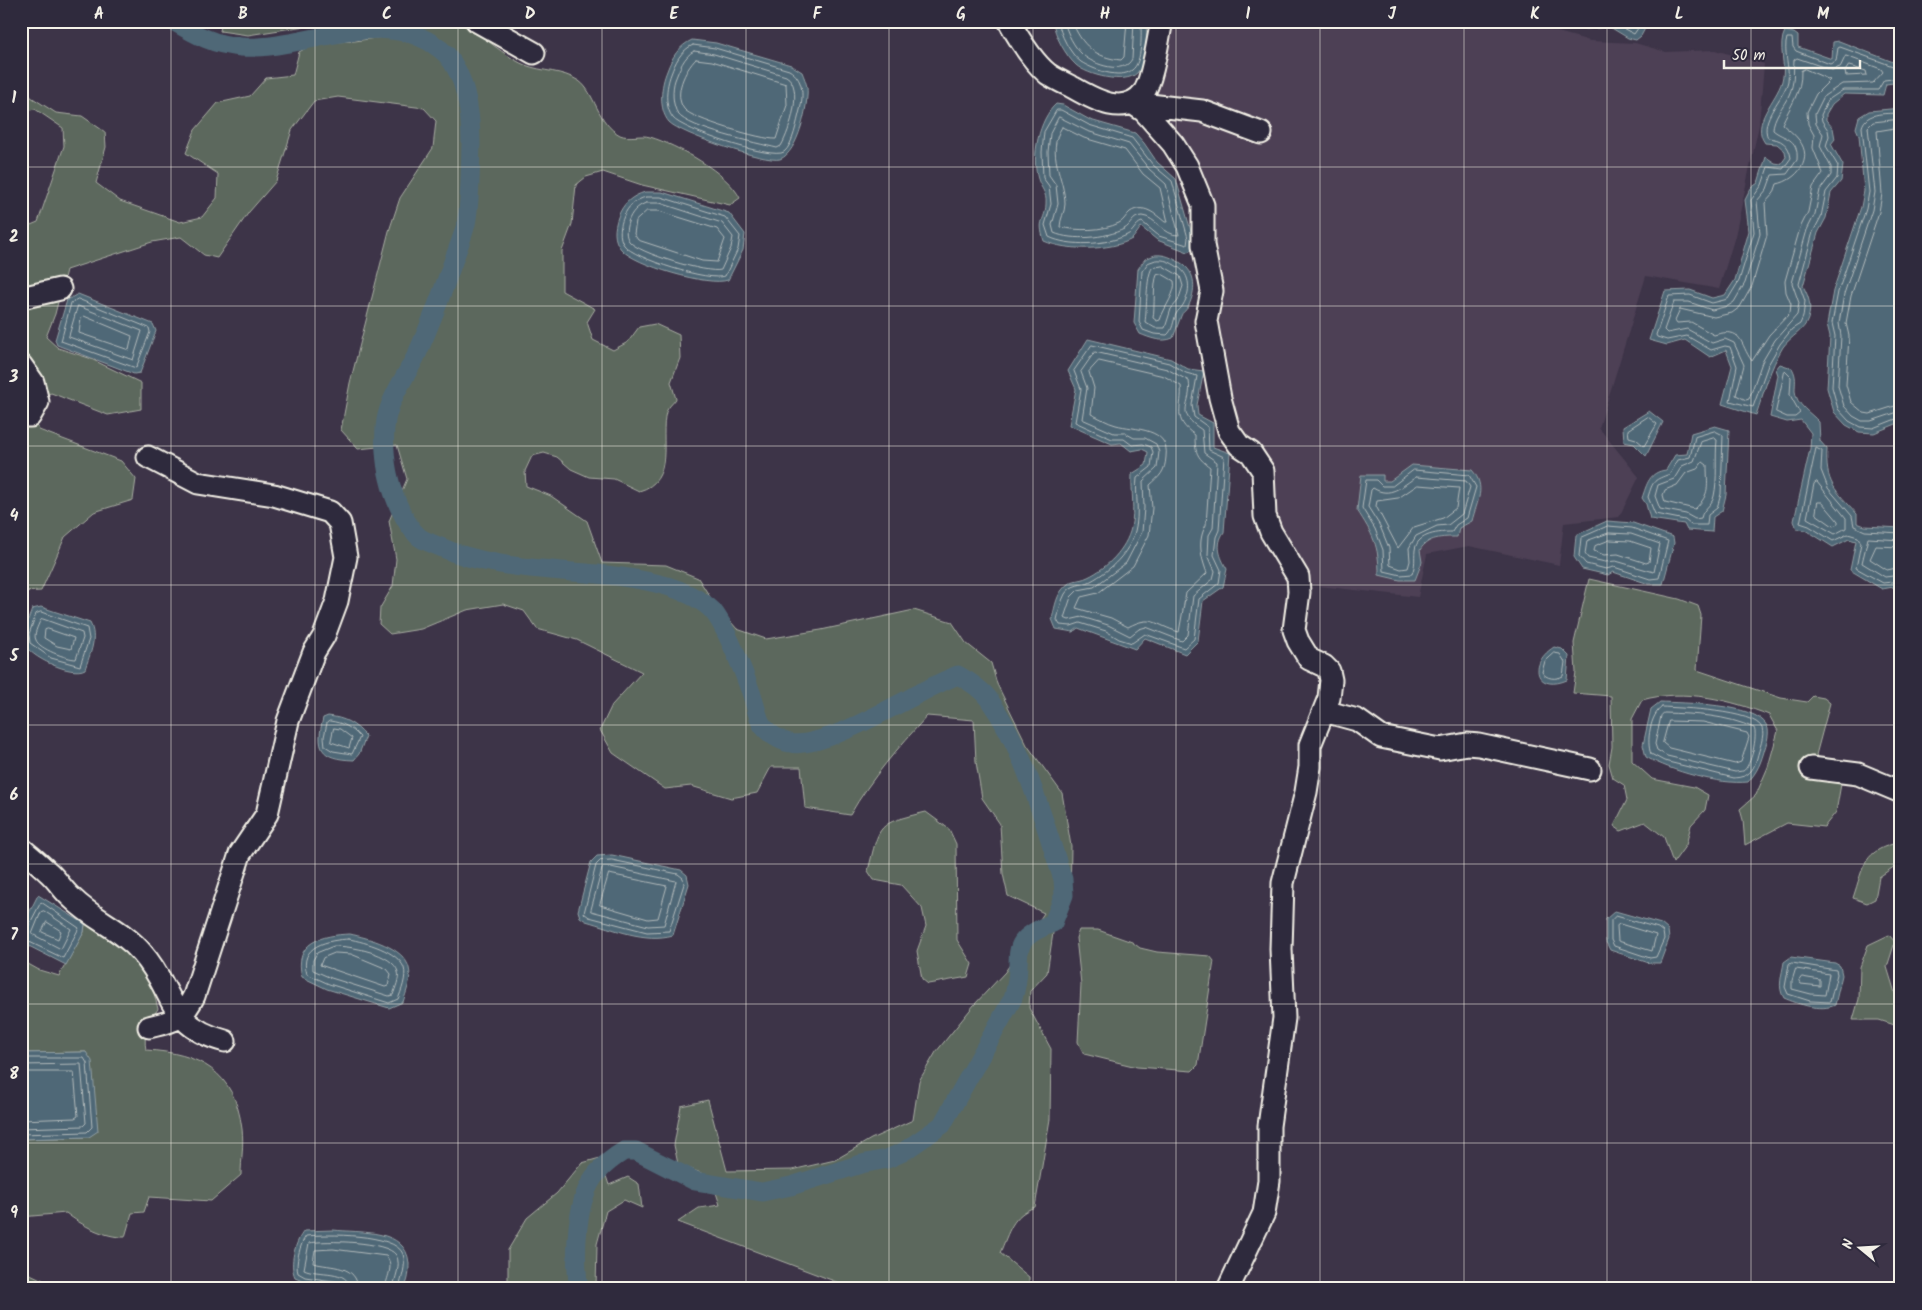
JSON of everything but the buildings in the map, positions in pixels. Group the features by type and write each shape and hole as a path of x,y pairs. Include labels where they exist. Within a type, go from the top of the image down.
{"street":[{"path":"478,21 534,53"},
{"path":"1009,21 1020,40 1047,73 1099,102 1120,105 1132,103 1202,111 1261,133"},
{"path":"1132,103 1144,91 1154,60 1162,21"},
{"path":"1132,103 1144,111 1173,144 1186,166 1203,205 1203,245 1212,291 1206,321 1220,398 1229,431 1239,445 1251,453 1263,471 1265,516 1271,532 1280,544 1298,577 1299,592 1294,630 1298,641 1309,659 1324,666 1329,672 1331,687 1310,746 1310,767 1306,792 1283,883 1281,949 1284,1018 1269,1126 1269,1181 1264,1213 1228,1289"},
{"path":"21,298 60,289"},
{"path":"21,365 32,382 38,402 30,416 21,416"},
{"path":"148,458 198,483 274,495 330,512 340,523 346,557 337,601 324,636 314,652 288,721 267,814 240,854 194,996 186,1013 181,1017 149,1027"},
{"path":"1324,711 1357,720 1381,737 1440,749 1467,744 1479,745 1590,769"},
{"path":"1811,768 1858,774 1901,792"},
{"path":"21,848 48,871 73,900 127,938 142,953 154,969 171,1004 181,1017 203,1034 225,1041"}],"shaded area":[{"path":"1151,21 1519,21 1590,41 1635,43 1666,52 1715,50 1764,64 1759,125 1735,236 1719,289 1646,276 1599,428 1639,477 1619,517 1564,523 1559,565 1469,546 1427,554 1418,597 1310,585 1270,517 1270,468 1250,440 1237,433 1217,341 1221,282 1207,245 1209,198 1133,92 1146,62"}],"green space":[{"path":"222,21 309,21 305,26 248,35 220,31"},
{"path":"419,21 449,21 459,24 478,34 525,65 573,77 589,92 601,116 612,130 620,135 650,137 674,146 701,161 725,179 740,198 730,205 642,185 603,172 586,177 576,185 572,224 562,251 562,291 595,309 587,322 593,340 613,350 628,342 639,327 655,324 679,335 680,358 671,382 676,399 666,412 662,469 658,478 650,486 639,491 614,479 589,477 571,469 557,457 544,453 532,456 525,471 526,486 551,496 587,521 602,563 666,565 698,578 712,600 737,629 766,639 821,630 914,610 952,622 966,643 991,663 997,684 1027,745 1062,793 1071,846 1070,903 1053,933 1047,973 1030,991 1029,1008 1051,1049 1050,1119 1035,1207 1027,1210 1012,1225 1000,1253 1029,1277 1029,1289 842,1289 842,1284 678,1222 699,1208 720,1205 711,1177 678,1164 674,1145 681,1106 708,1100 727,1171 792,1170 835,1160 871,1139 913,1120 919,1081 936,1052 974,1005 1005,972 1044,913 1008,896 1003,874 1000,824 982,798 976,762 974,720 927,716 876,776 850,815 805,808 801,767 771,767 757,793 731,798 691,786 665,789 613,753 600,730 612,705 642,672 577,640 537,629 524,611 503,604 467,610 421,629 390,634 379,624 380,608 393,586 396,559 389,521 407,479 397,445 358,449 341,430 350,383 389,231 400,198 433,148 436,121 424,108 338,97 314,101 292,130 276,181 249,212 217,258 204,255 181,237 152,242 66,270 55,314 46,337 58,348 89,358 141,383 141,409 108,415 51,393 28,404 39,430 121,461 136,479 133,500 94,512 65,537 41,591 21,592 21,229 38,222 64,146 63,128 35,109 21,112 21,84 31,97 56,113 82,116 105,132 106,147 96,183 120,201 180,222 202,217 217,198 218,174 186,153 195,130 218,103 250,96 266,78 293,75 299,52 315,43 355,41 404,34"},
{"path":"1589,579 1679,599 1698,606 1701,615 1697,670 1781,698 1807,702 1813,696 1824,698 1830,703 1816,755 1841,784 1836,812 1824,827 1787,823 1745,845 1740,809 1756,795 1768,767 1778,731 1769,715 1723,700 1674,695 1642,700 1632,719 1632,761 1652,779 1694,787 1708,795 1705,810 1691,825 1686,845 1673,863 1664,837 1645,822 1621,831 1614,826 1627,800 1624,785 1613,778 1609,764 1612,747 1611,696 1573,693 1576,672 1574,643"},
{"path":"926,812 949,829 956,844 957,940 972,964 968,977 928,984 922,979 917,951 926,926 922,908 901,885 874,880 868,871 878,834 883,828 889,823"},
{"path":"1901,842 1901,871 1898,864 1879,877 1875,899 1867,903 1853,898 1863,868 1872,855 1879,849"},
{"path":"86,914 107,939 131,956 152,985 158,1009 147,1028 146,1050 182,1055 198,1061 211,1069 223,1079 232,1093 242,1129 241,1175 211,1201 149,1197 144,1212 132,1213 125,1237 118,1237 94,1230 66,1213 21,1217 21,1139 89,1137 86,1052 21,1053 21,960 39,970 59,976 84,932 85,924 79,920"},
{"path":"1079,930 1098,930 1132,942 1140,948 1157,952 1210,956 1214,961 1198,1065 1192,1071 1137,1067 1084,1054 1078,1042 1081,984 1076,938"},
{"path":"1889,935 1895,942 1887,967 1899,1006 1901,1004 1901,1027 1879,1020 1853,1020 1859,999 1860,967 1868,945"},
{"path":"600,1158 609,1185 628,1177 639,1184 642,1208 624,1200 606,1211 597,1244 596,1289 508,1289 508,1250 527,1218 557,1193 582,1163"},
{"path":"26,1272 43,1280 43,1289 21,1289 21,1273"}],"water":[{"path":"1053,21 1146,21 1146,48 1143,63 1137,73 1131,77 1124,78 1106,77 1081,69 1072,61 1058,39"},
{"path":"1567,21 1649,21 1641,36 1636,40 1628,38 1610,27 1586,29"},
{"path":"1785,31 1798,36 1798,47 1832,59 1833,42 1839,41 1901,65 1901,82 1886,84 1883,95 1844,94 1832,104 1826,114 1826,120 1833,128 1835,139 1831,144 1843,165 1841,181 1831,193 1826,218 1818,233 1803,286 1809,302 1808,319 1804,327 1786,343 1778,355 1756,415 1722,404 1732,366 1726,350 1710,357 1685,340 1667,345 1649,340 1665,291 1690,290 1712,298 1725,295 1735,280 1749,231 1745,200 1751,188 1758,183 1766,157 1775,163 1781,164 1786,157 1785,151 1777,144 1765,143 1761,135 1762,120 1782,81 1782,43"},
{"path":"692,40 716,43 791,65 802,72 807,87 804,116 797,138 786,155 780,159 758,157 705,140 669,122 663,111 662,104 662,90 665,77 676,52"},
{"path":"1056,104 1063,105 1090,120 1135,133 1157,162 1176,179 1193,238 1192,249 1188,252 1157,240 1141,227 1132,239 1101,248 1064,247 1044,241 1041,224 1046,200 1045,193 1038,179 1035,160 1041,129 1045,119"},
{"path":"1901,108 1901,422 1874,433 1859,432 1846,425 1834,412 1827,388 1830,336 1827,324 1833,291 1861,207 1864,191 1859,135 1856,128 1859,117 1869,111"},
{"path":"645,192 662,192 729,213 745,234 743,250 728,280 705,280 672,273 641,262 621,249 615,234 620,212 628,201"},
{"path":"1155,255 1166,256 1181,263 1190,272 1194,283 1191,301 1182,315 1173,338 1165,340 1140,334 1134,323 1138,269 1145,259"},
{"path":"78,294 153,324 156,331 140,373 134,374 57,345 55,340 67,300"},
{"path":"1088,339 1171,359 1188,369 1204,371 1197,405 1198,415 1213,423 1213,447 1230,453 1224,532 1219,546 1222,560 1227,569 1223,587 1203,601 1198,641 1185,654 1145,638 1135,649 1078,628 1073,632 1056,629 1052,619 1058,596 1065,586 1088,577 1109,563 1125,543 1132,521 1132,474 1146,465 1148,452 1142,449 1131,451 1121,443 1112,444 1069,425 1076,389 1068,371"},
{"path":"1780,364 1792,368 1798,400 1819,422 1820,441 1827,449 1830,478 1837,492 1857,514 1857,523 1865,526 1901,528 1899,586 1882,589 1850,570 1856,541 1849,539 1833,547 1806,530 1797,529 1794,521 1810,449 1811,433 1801,420 1787,422 1770,417 1778,375 1776,369"},
{"path":"1649,411 1663,422 1646,456 1634,444 1624,442 1623,427"},
{"path":"1715,426 1729,430 1726,495 1722,511 1713,517 1712,532 1687,530 1684,524 1650,519 1646,504 1642,498 1652,476 1666,470 1675,455 1687,454 1691,433"},
{"path":"1412,465 1472,470 1479,482 1480,494 1472,521 1459,528 1457,537 1441,538 1427,542 1420,550 1422,562 1415,580 1400,580 1379,575 1378,556 1374,541 1357,510 1361,475 1383,475 1383,481 1390,481"},
{"path":"1607,521 1633,523 1673,537 1674,543 1663,584 1649,584 1613,572 1608,575 1582,569 1574,557 1576,535"},
{"path":"41,607 90,623 93,640 85,669 79,671 71,670 51,664 34,654 24,643 24,634 32,609"},
{"path":"1554,647 1562,649 1569,656 1567,680 1548,683 1542,680 1538,668 1540,661"},
{"path":"1660,702 1718,706 1749,713 1760,718 1767,726 1768,737 1759,766 1748,782 1723,781 1695,776 1646,757 1643,745 1651,709"},
{"path":"328,716 349,722 366,736 359,754 354,760 333,757 323,750 320,737 321,728 323,718"},
{"path":"612,855 681,870 687,875 689,884 673,935 662,937 641,936 618,931 586,921 580,917 578,911 591,862 597,856"},
{"path":"38,895 85,924 84,932 66,965 21,942 21,929"},
{"path":"1615,911 1661,924 1668,930 1669,939 1660,963 1649,963 1610,950 1606,942 1606,919"},
{"path":"350,934 393,949 406,961 410,976 403,1002 389,1008 327,989 302,977 300,965 306,948 312,943 329,936"},
{"path":"1791,957 1835,963 1840,966 1842,975 1835,1005 1823,1008 1803,1005 1784,998 1780,985 1781,976 1784,962"},
{"path":"86,1052 92,1061 98,1131 89,1137 21,1139 21,1053"},
{"path":"333,1230 380,1234 400,1244 406,1252 409,1263 408,1280 403,1289 333,1287 307,1282 295,1277 293,1272 294,1253 304,1231"}],"waterway":[{"path":"173,21 206,38 222,44 241,47 267,46 375,29 400,31 425,39 447,55 454,64 467,97 469,109 471,144 468,214 460,242 432,319 417,354 391,403 385,427 386,457 391,485 404,517 418,536 428,542 465,556 493,563 610,575 639,580 667,586 697,599 712,610 723,626 745,675 761,723 774,736 790,743 806,743 849,729 958,675 974,685 988,698 1013,740 1032,786 1063,879 1064,895 1053,923 1037,930 1021,944 1017,984 1013,998 942,1125 903,1152 887,1159 861,1164 791,1186 762,1192 695,1181 636,1151 624,1151 597,1173 584,1197 580,1212 577,1245 579,1289"}]}
